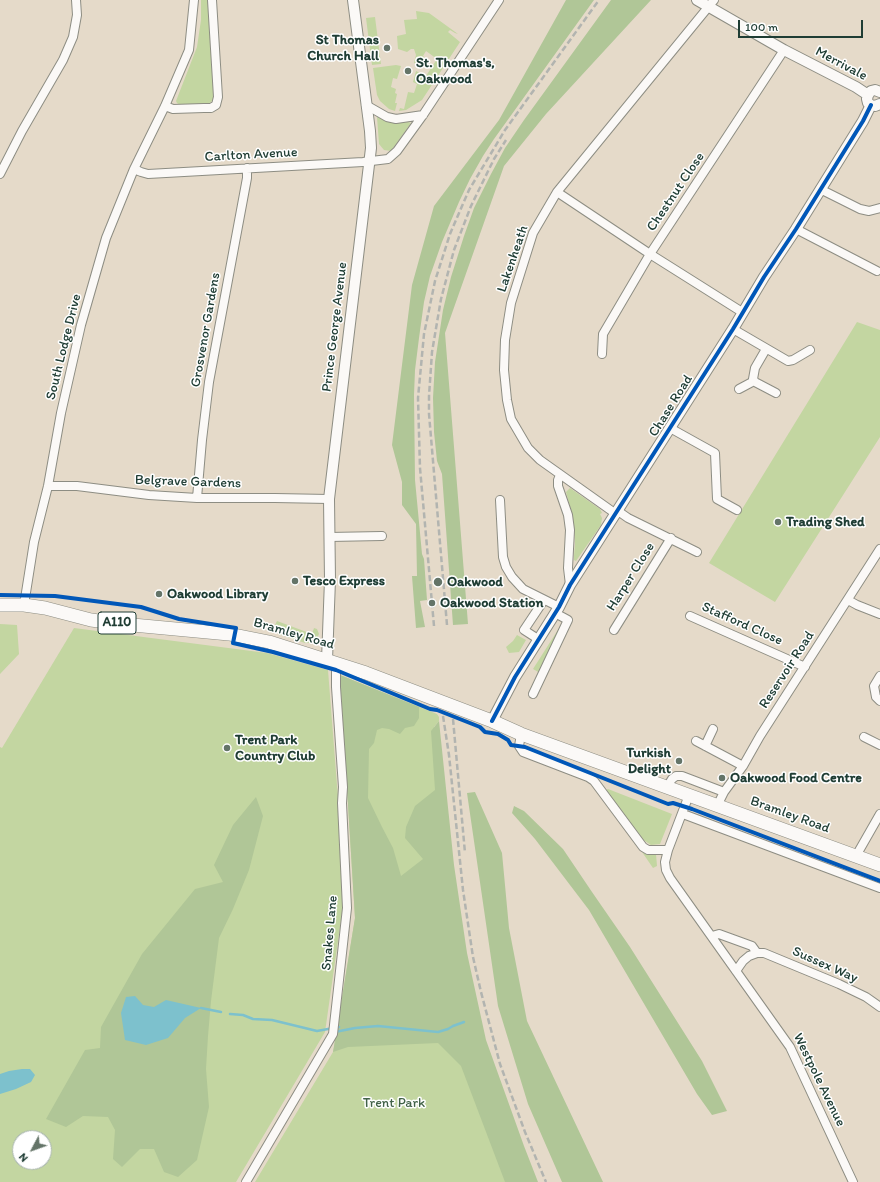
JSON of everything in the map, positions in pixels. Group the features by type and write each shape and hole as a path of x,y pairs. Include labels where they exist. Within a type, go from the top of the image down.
{"main road":[{"name":"Bramley Road","path":"0,606 45,608 91,620 229,634 269,642 333,661 492,721 520,740 667,787 880,865"}],"street":[{"path":"0,174 71,43 77,15 76,0"},
{"name":"South Lodge Drive","path":"24,606 34,542 48,486 61,413 81,325 106,238 134,169 165,106 188,50 194,0"},
{"path":"165,106 172,109 196,109 211,108 216,105 218,97 212,0"},
{"name":"Prince George Avenue","path":"333,661 329,499 370,161 371,139 353,0"},
{"name":"Carlton Avenue","path":"134,169 148,174 388,159 393,155 423,115 499,0"},
{"name":"Merrivale","path":"698,0 711,3 784,50 868,94"},
{"name":"Lakenheath","path":"697,552 617,513 540,460 528,448 511,419 507,400 504,370 505,340 511,303 533,233 557,192 711,3"},
{"name":"Chestnut Close","path":"602,354 603,334 650,254 784,50"},
{"path":"876,105 867,101 868,94 873,90 880,91"},
{"path":"366,105 387,117 396,119 423,115"},
{"name":"Chase Road","path":"492,721 497,709 538,639 557,610 570,585 617,513 863,121 876,105"},
{"name":"Grosvenor Gardens","path":"197,498 209,382 248,178 247,168"},
{"path":"820,189 860,209 869,211 880,208"},
{"path":"557,192 650,254 742,312"},
{"path":"796,229 877,271"},
{"path":"733,329 791,361 810,350"},
{"path":"754,381 755,368 766,348"},
{"path":"740,389 754,381"},
{"path":"754,381 776,393"},
{"path":"670,428 716,453 717,499 737,510"},
{"path":"560,475 558,486 568,515 570,530 568,568 570,585"},
{"name":"Belgrave Gardens","path":"48,486 77,486 149,495 197,498 329,499"},
{"path":"500,500 506,567 517,584 523,589 544,600 568,620 533,694"},
{"path":"330,537 382,536"},
{"name":"Harper Close","path":"614,630 671,538"},
{"name":"Reservoir Road","path":"717,806 724,792 743,766 760,736 880,549"},
{"path":"538,639 524,630 544,600"},
{"path":"848,600 880,614"},
{"name":"Stafford Close","path":"690,616 805,667"},
{"name":"Snakes Lane","path":"246,1182 332,1034 347,908 342,803 343,787 336,670 333,661"},
{"path":"880,676 874,686 876,697 880,701"},
{"path":"704,746 713,730"},
{"path":"864,737 880,745"},
{"name":"Bramley Road","path":"520,740 523,752 588,777 594,781 643,847 648,850 668,850"},
{"path":"696,741 743,766"},
{"path":"667,787 676,776 682,776 724,792"},
{"path":"689,795 668,850 665,862 666,870 670,878 712,936"},
{"path":"683,814 880,888"},
{"path":"856,856 880,814"},
{"name":"Sussex Way","path":"712,936 719,934 752,946 758,953 764,953 839,984 866,997 880,1007"},
{"name":"Westpole Avenue","path":"712,936 790,1047 853,1182"},
{"path":"736,971 743,961 749,956 758,953"}],"green space":[{"path":"201,0 209,0 215,97 207,105 181,106 176,101 197,47 201,20"},
{"path":"566,0 594,0 483,156 459,202 442,242 430,276 424,302 419,338 414,395 415,480 427,600 420,601 425,627 416,628 412,576 417,576 416,524 402,505 402,482 392,445 412,285 434,206 499,120"},
{"path":"611,0 651,0 546,114 504,166 445,333 468,624 453,625 442,474 437,461 433,398 435,362 443,310 451,277 474,208 505,148"},
{"path":"416,11 429,13 458,34 450,30 448,32 460,42 422,100 406,110 399,111 400,108 404,109 408,92 414,93 417,84 413,82 416,71 426,76 437,59 426,51 423,56 425,58 421,65 414,63 416,55 414,49 407,52 398,49 397,36 406,34 404,20 417,19"},
{"path":"375,17 381,64 372,65 366,18"},
{"path":"396,65 401,66 397,79 393,78 391,87 396,89 395,93 397,94 395,111 389,109 380,101 377,95 373,68"},
{"path":"377,117 395,123 411,123 391,151 384,150 379,144"},
{"path":"857,322 880,330 880,437 775,602 709,563"},
{"path":"570,488 600,509 602,513 600,514 602,518 601,525 576,561 574,560 574,527 566,492"},
{"path":"277,621 312,634 314,628 317,629 319,634 316,640 312,643 305,643 278,634 274,627"},
{"path":"0,624 17,625 19,654 0,674"},
{"path":"561,625 540,673 533,669"},
{"path":"74,628 267,653 328,670 338,795 342,803 347,908 342,913 325,1032 236,1182 0,1182 0,747 2,748"},
{"path":"517,635 526,640 519,652 509,653 506,647"},
{"name":"Trent Park","path":"340,675 437,714 439,717 439,721 434,727 464,1066 514,1182 255,1182 333,1052 335,1042 355,918"},
{"path":"340,675 419,707 419,718 414,726 405,728 400,734 389,729 382,728 377,730 374,743 369,749 368,798 393,848 401,876 423,859 405,838 406,827 415,806 435,790 431,731 439,721 454,865 467,953 486,1040 538,1182 505,1182 461,1066 438,1043 348,1047 333,1052 355,918"},
{"path":"608,789 672,814 660,844 651,845 642,839 606,790"},
{"path":"475,792 502,853 509,928 527,1021 603,1182 562,1182 528,1104 498,1006 467,793"},
{"path":"256,797 263,816 249,870 219,938 211,1001 206,1069 209,1107 197,1160 178,1177 164,1172 154,1149 140,1149 122,1167 113,1159 115,1130 108,1117 83,1116 66,1127 46,1119 85,1050 100,1048 101,1027 142,954 195,889 223,882 214,865 233,825"},
{"path":"514,806 524,811 563,849 630,947 702,1061 727,1111 712,1115 697,1094 589,910 535,839 512,813"},
{"path":"642,852 645,854 656,854 657,866 653,868"}],"water":[{"path":"135,996 143,1005 154,1007 166,1000 201,1008 185,1018 168,1038 146,1045 125,1040 121,1013 126,997"},
{"path":"22,1069 30,1069 35,1075 31,1082 0,1094 0,1074"}],"waterway":[{"path":"201,1008 221,1012"},
{"path":"230,1014 243,1015 253,1019 272,1020 317,1031 339,1027"},
{"path":"335,1032 378,1026 438,1032 464,1022"}],"railway":[{"path":"434,626 420,468 418,398 424,334 435,281 450,234 469,190 505,130 599,0"},
{"path":"447,625 429,414 432,352 441,299 454,250 471,206 494,159 506,140"},
{"path":"443,716 449,755 463,890 473,957 500,1064 525,1132 546,1182"},
{"path":"453,719 465,853"}],"cycle path":[{"path":"492,721 515,677 559,607 570,585 733,329 764,277 796,229 863,121 871,105"},
{"path":"0,595 55,596 141,607 179,619 236,628 233,643 273,652 336,670 430,709 437,710 480,727 485,732 498,734 508,740 511,745 525,747 668,804 673,803 692,809 880,881"}],"place":[{"name":"St Thomas Church Hall","path":"387,48"},
{"name":"St. Thomas's, Oakwood","path":"408,71"},
{"name":"Trading Shed","path":"778,522"},
{"name":"Tesco Express","path":"295,581"},
{"name":"Oakwood","path":"438,582"},
{"name":"Oakwood Library","path":"159,594"},
{"name":"Oakwood Station","path":"432,603"},
{"name":"Trent Park Country Club","path":"227,748"},
{"name":"Turkish Delight","path":"679,761"},
{"name":"Oakwood Food Centre","path":"722,778"}]}
